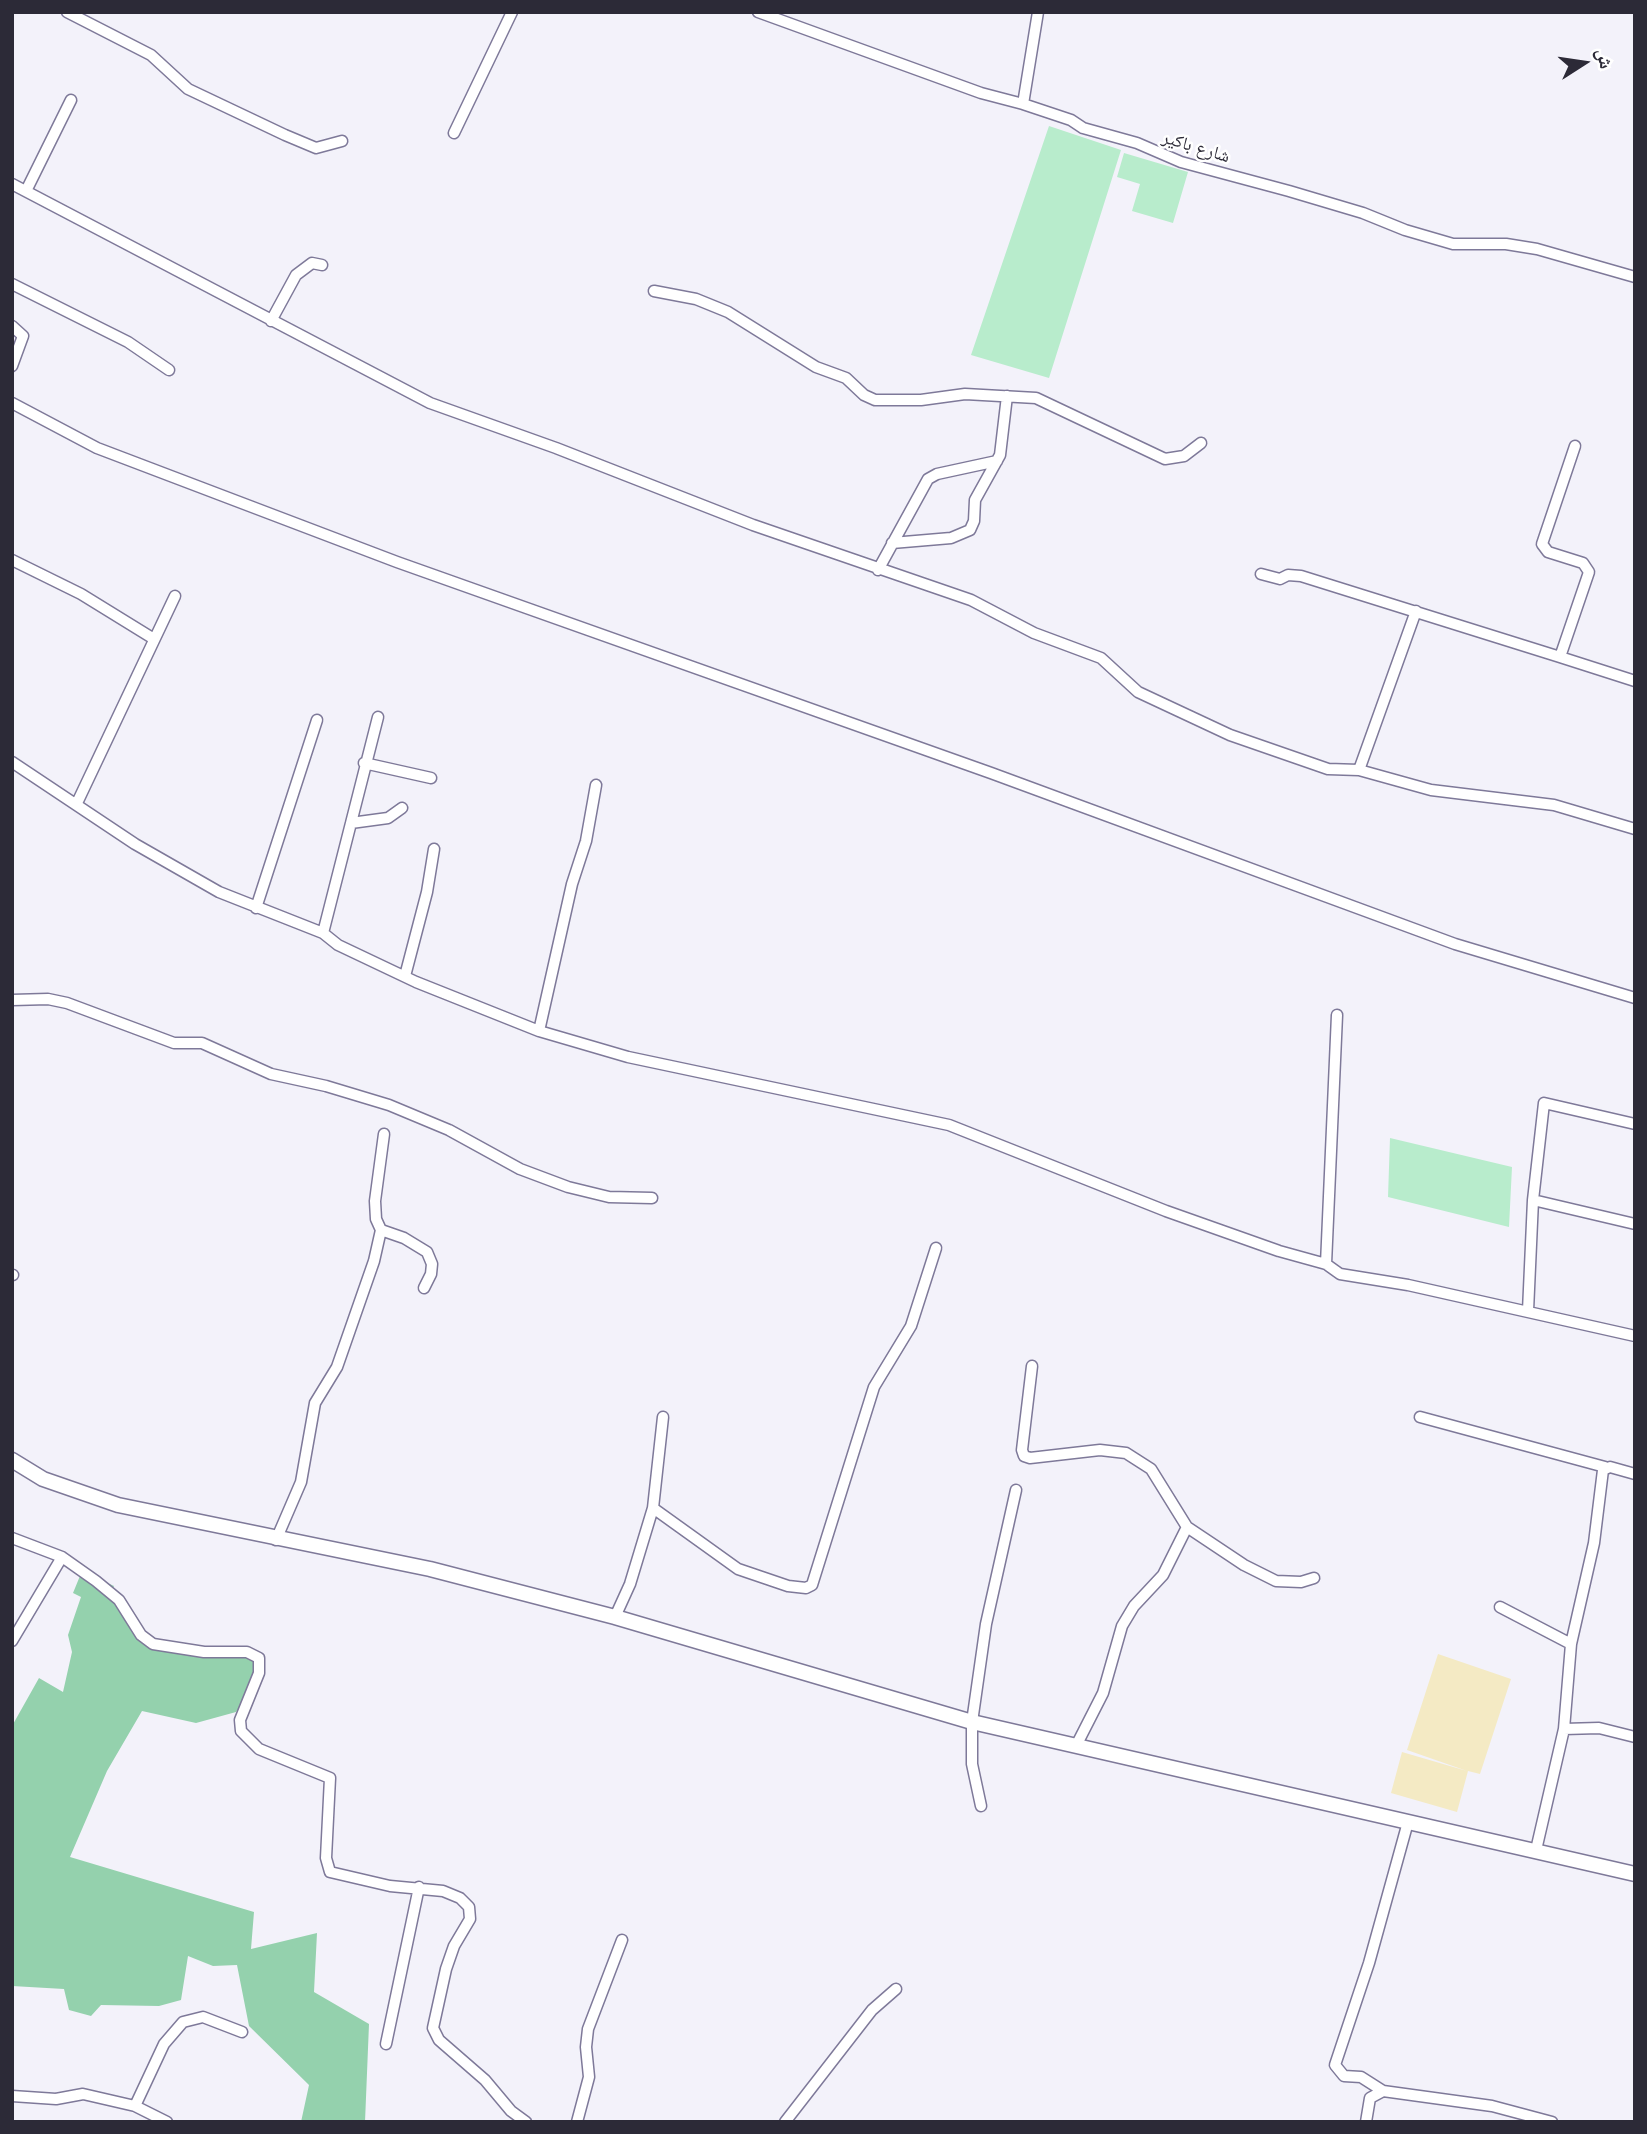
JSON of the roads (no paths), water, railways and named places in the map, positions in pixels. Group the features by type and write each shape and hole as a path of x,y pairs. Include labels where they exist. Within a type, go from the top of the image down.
{"street":[{"path":"67,12 150,55 188,89 297,141 316,148 342,141"},
{"path":"454,133 512,12"},
{"name":"شارع باكير","path":"758,12 981,93 1023,102 1071,120 1083,128 1136,143 1181,162 1289,191 1453,244 1506,244 1537,249 1635,277"},
{"path":"1023,102 1038,12"},
{"path":"26,191 71,100"},
{"path":"12,184 430,403 878,570 971,600 1034,632 1093,654 1138,692 1230,735 1328,769 1359,770 1431,790 1554,805 1635,829"},
{"path":"271,321 296,275 312,263 322,265"},
{"path":"12,284 128,342 169,370"},
{"path":"654,290 696,299 728,312 816,367 846,378 864,395 875,400 921,400 965,394 1044,400 1165,459 1184,456 1201,443"},
{"path":"12,326 23,336 12,366"},
{"path":"892,543 951,538 970,530 974,521 975,500 997,461 1007,396"},
{"path":"12,403 97,448 397,562 978,769 1418,931 1635,998"},
{"path":"1560,657 1589,572 1583,563 1548,552 1542,544 1574,446"},
{"path":"878,570 928,479 937,474 997,461"},
{"path":"12,560 81,594 154,639"},
{"path":"1261,573 1280,579 1288,575 1301,576 1328,587 1416,611 1635,681"},
{"path":"77,803 175,596"},
{"path":"1359,770 1416,611"},
{"path":"323,933 378,717"},
{"path":"256,908 317,719"},
{"path":"12,762 135,844 219,892 323,933 338,945 405,976 539,1031 628,1057 949,1125 1166,1211 1279,1251 1326,1264 1340,1274 1528,1311 1635,1336"},
{"path":"365,764 431,778"},
{"path":"539,1031 572,884 584,851 596,785"},
{"path":"351,823 388,818 402,808"},
{"path":"405,976 427,892 433,849"},
{"path":"12,1000 48,999 68,1003 174,1043 202,1042 271,1074 326,1086 389,1105 449,1130 520,1169 559,1184 609,1197 652,1198"},
{"path":"1326,1264 1337,1015"},
{"path":"1528,1311 1533,1200 1544,1104 1635,1124"},
{"path":"276,1540 301,1482 315,1403 337,1367 374,1261 381,1230 376,1219 375,1201 384,1134"},
{"path":"1533,1200 1635,1224"},
{"path":"381,1230 404,1238 427,1252 432,1264 424,1288"},
{"path":"653,1508 738,1569 788,1586 806,1588 812,1585 874,1387 911,1326 936,1248"},
{"path":"1032,1366 1022,1450 1024,1456 1030,1458 1100,1450 1126,1452 1151,1469 1187,1527 1244,1565 1276,1581 1301,1582 1314,1578"},
{"path":"1420,1417 1635,1474"},
{"path":"615,1617 630,1584 653,1508 663,1418"},
{"path":"12,1460 43,1479 118,1505 276,1540 430,1569 615,1617 972,1722 1635,1874"},
{"path":"1536,1850 1564,1729 1571,1644 1590,1564 1597,1497 1605,1467"},
{"path":"981,1806 972,1765 972,1722 986,1624 1016,1490"},
{"path":"1077,1744 1103,1693 1122,1626 1134,1606 1163,1575 1187,1527"},
{"path":"12,1538 62,1557 119,1600 141,1635 153,1644 204,1652 254,1653 260,1665 240,1720 241,1731 259,1749 330,1778 332,1788 326,1858 330,1872 390,1886 419,1887 460,1898 470,1912 446,1969 432,2022 435,2034 485,2080 511,2111 526,2122"},
{"path":"12,1641 62,1557"},
{"path":"1500,1607 1571,1644"},
{"path":"1564,1729 1599,1728 1635,1737"},
{"path":"1408,1822 1369,1963 1335,2065 1344,2076 1361,2077 1383,2091 1492,2106 1522,2118 1552,2122"},
{"path":"386,2044 419,1887"},
{"path":"577,2122 589,2077 586,2047 588,2029 622,1940"},
{"path":"785,2122 873,2010 896,1989"},
{"path":"135,2106 155,2061 183,2022 203,2017 242,2032"},
{"path":"1366,2122 1370,2098 1383,2091"},
{"path":"12,2096 57,2099 83,2094 135,2106 167,2122"}]}
